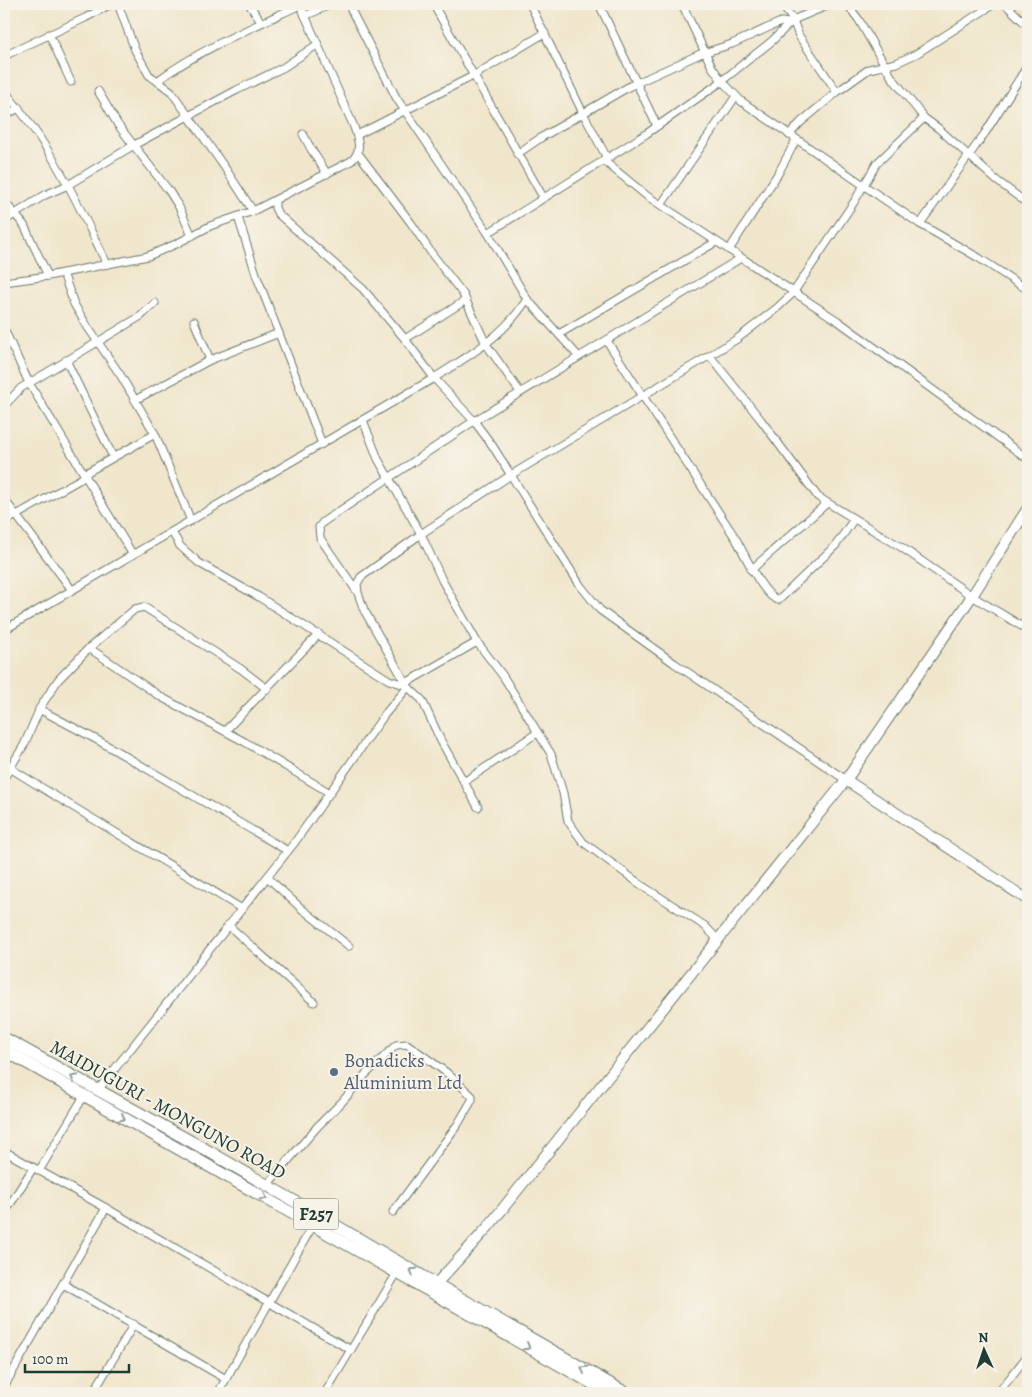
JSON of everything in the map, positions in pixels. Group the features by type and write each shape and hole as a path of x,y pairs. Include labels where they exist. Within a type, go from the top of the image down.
{"main road":[{"name":"MAIDUGURI - MONGUNO ROAD","path":"4,1038 267,1185 626,1393"},
{"name":"MAIDUGURI - MONGUNO ROAD","path":"4,1050 609,1393"}],"street":[{"path":"4,56 111,4"},
{"path":"118,4 135,50 149,75 171,91 226,168 253,211"},
{"path":"249,4 261,22"},
{"path":"4,282 48,276 148,256 210,226 238,217 275,201 351,161 358,153 360,147 357,135 300,4 261,22 233,38 215,44 157,81"},
{"path":"305,16 332,4"},
{"path":"348,4 404,110 488,233 527,299 579,357"},
{"path":"433,4 543,197"},
{"path":"530,4 605,159 661,205 838,322 1028,458"},
{"path":"599,4 657,126"},
{"path":"682,4 705,53 722,81 741,101 920,224 1028,290"},
{"path":"780,4 837,92"},
{"path":"488,233 657,126 722,81 772,41 792,22 831,4"},
{"path":"847,4 859,20 885,66 924,118 1028,204"},
{"path":"789,135 801,122 837,92 869,70 896,63 916,54 994,4"},
{"path":"1004,4 1028,26"},
{"path":"517,154 636,83 781,22 792,22"},
{"path":"49,34 71,82"},
{"path":"357,135 473,76 545,34"},
{"path":"4,221 45,195 68,184 134,145 284,67 318,44"},
{"path":"920,224 985,133 1028,64"},
{"path":"4,90 19,108 49,152 68,184 107,264"},
{"path":"98,91 118,125 169,191 179,207 192,236"},
{"path":"661,205 736,96"},
{"path":"4,116 19,108"},
{"path":"478,808 441,740 422,700 407,685 364,610 357,584 361,577 511,474 710,356 737,339 777,308 793,293 864,186 877,163 924,118"},
{"path":"303,134 327,174"},
{"path":"728,250 779,172 796,140"},
{"path":"358,153 412,223 466,300 486,344 520,392"},
{"path":"4,201 24,225 48,276"},
{"path":"275,201 275,208 278,214 363,289 405,339 434,378 474,421 511,474 580,585 600,610 674,663 846,780 1028,900"},
{"path":"238,217 257,277 322,444"},
{"path":"559,334 716,242"},
{"path":"358,593 320,538 319,527 323,522 474,421 741,258"},
{"path":"63,273 74,304 155,434 191,521"},
{"path":"4,630 434,378 486,344 517,315 527,299"},
{"path":"405,339 466,300"},
{"path":"4,406 12,396 29,383 142,316 156,303"},
{"path":"194,321 210,360"},
{"path":"4,329 6,342 29,383 133,555"},
{"path":"135,400 210,360 279,333"},
{"path":"607,341 736,539 751,570 772,599 778,600 836,545 854,519"},
{"path":"710,356 761,420 818,497 901,547 972,596 1028,630"},
{"path":"66,360 113,457"},
{"path":"363,420 378,459 421,534 442,580 477,642 502,676 551,754 563,793 568,821 583,842 644,887 705,926 718,940"},
{"path":"4,522 155,434"},
{"path":"4,499 72,590"},
{"path":"751,570 827,503"},
{"path":"436,1284 488,1228 846,780 972,596 1028,508"},
{"path":"172,532 180,546 199,563 259,597 389,680 407,685"},
{"path":"4,778 24,745 39,709 58,680 89,648 134,609 144,607 241,669 267,689"},
{"path":"225,731 319,634"},
{"path":"98,1090 288,851 407,685 477,642"},
{"path":"89,648 161,698 225,731 330,793"},
{"path":"39,709 135,761 288,851"},
{"path":"464,782 537,733"},
{"path":"10,768 80,813 242,908"},
{"path":"267,877 349,946"},
{"path":"228,926 314,1002"},
{"path":"267,1185 317,1127 388,1052 396,1045 407,1044 468,1090 472,1100 458,1124 393,1212"},
{"path":"4,1214 84,1096"},
{"path":"4,1151 351,1350"},
{"path":"4,1387 106,1208"},
{"path":"218,1393 313,1225"},
{"path":"325,1393 397,1273"},
{"path":"63,1284 226,1379"},
{"path":"93,1393 134,1324"},
{"path":"998,1393 1028,1355"}],"place":[{"name":"Bonadicks Aluminium Ltd","path":"334,1072"}]}
